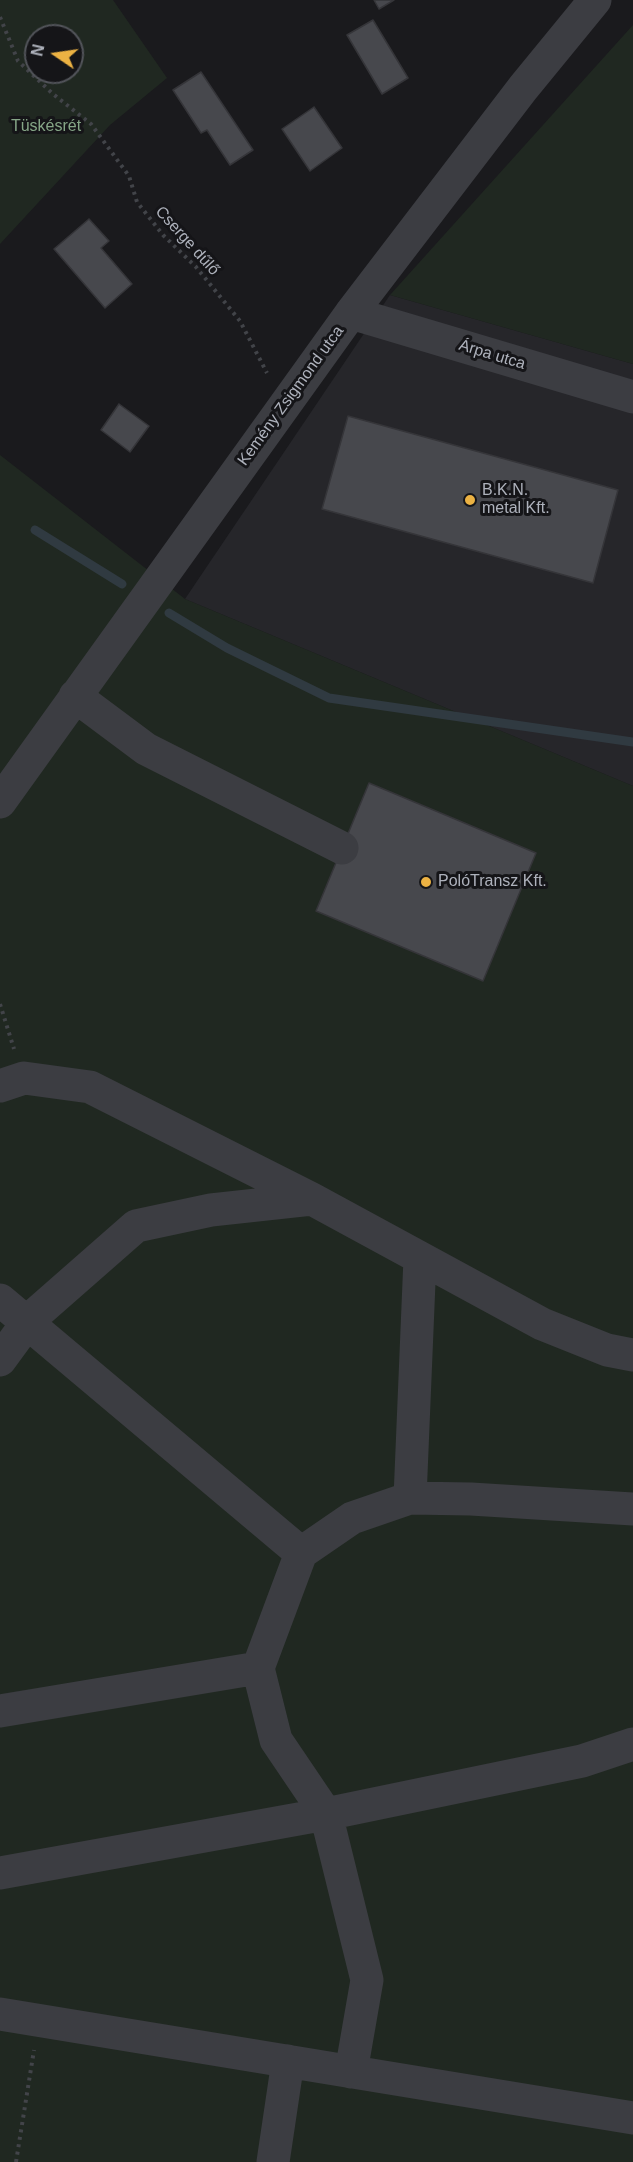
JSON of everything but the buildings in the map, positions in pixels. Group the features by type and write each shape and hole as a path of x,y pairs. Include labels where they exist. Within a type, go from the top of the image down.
{"street":[{"name":"Kemény Zsigmond utca","path":"0,802 351,313 522,88 595,0"},
{"name":"Árpa utca","path":"351,313 633,397"},
{"path":"75,696 146,749 342,848"},
{"path":"12,1082 90,1087 312,1199 542,1324 607,1350 633,1355"},
{"path":"0,1360 27,1322 136,1226 211,1210 312,1199"},
{"path":"410,1498 420,1258"},
{"path":"0,1300 301,1553"},
{"path":"351,2072 367,1980 326,1814 276,1740 258,1668 301,1553 352,1518 410,1498 471,1499 633,1509"},
{"path":"0,1711 258,1668"},
{"path":"0,1873 326,1814 582,1761 633,1744"},
{"path":"0,2014 633,2118"},
{"path":"273,2162 288,2061"}],"path":[{"name":"Cserge dűlő","path":"0,17 18,61 53,94 91,124 129,176 137,202 163,235 196,267 240,321 285,405"},
{"path":"0,1004 12,1082"},
{"path":"16,2162 39,2020"}],"shaded area":[{"path":"390,295 633,364 633,786 185,599"}],"green space":[{"name":"Tüskésrét","path":"0,0 113,0 167,78 110,125 0,244"},
{"path":"633,25 633,364 390,295"},
{"path":"0,455 185,599 633,786 633,2162 0,2162"}],"waterway":[{"path":"35,530 122,584"},
{"path":"169,613 227,648 329,698 633,742"}],"place":[{"name":"B.K.N. metal Kft.","path":"470,500"},
{"name":"PolóTransz Kft.","path":"426,882"}]}
